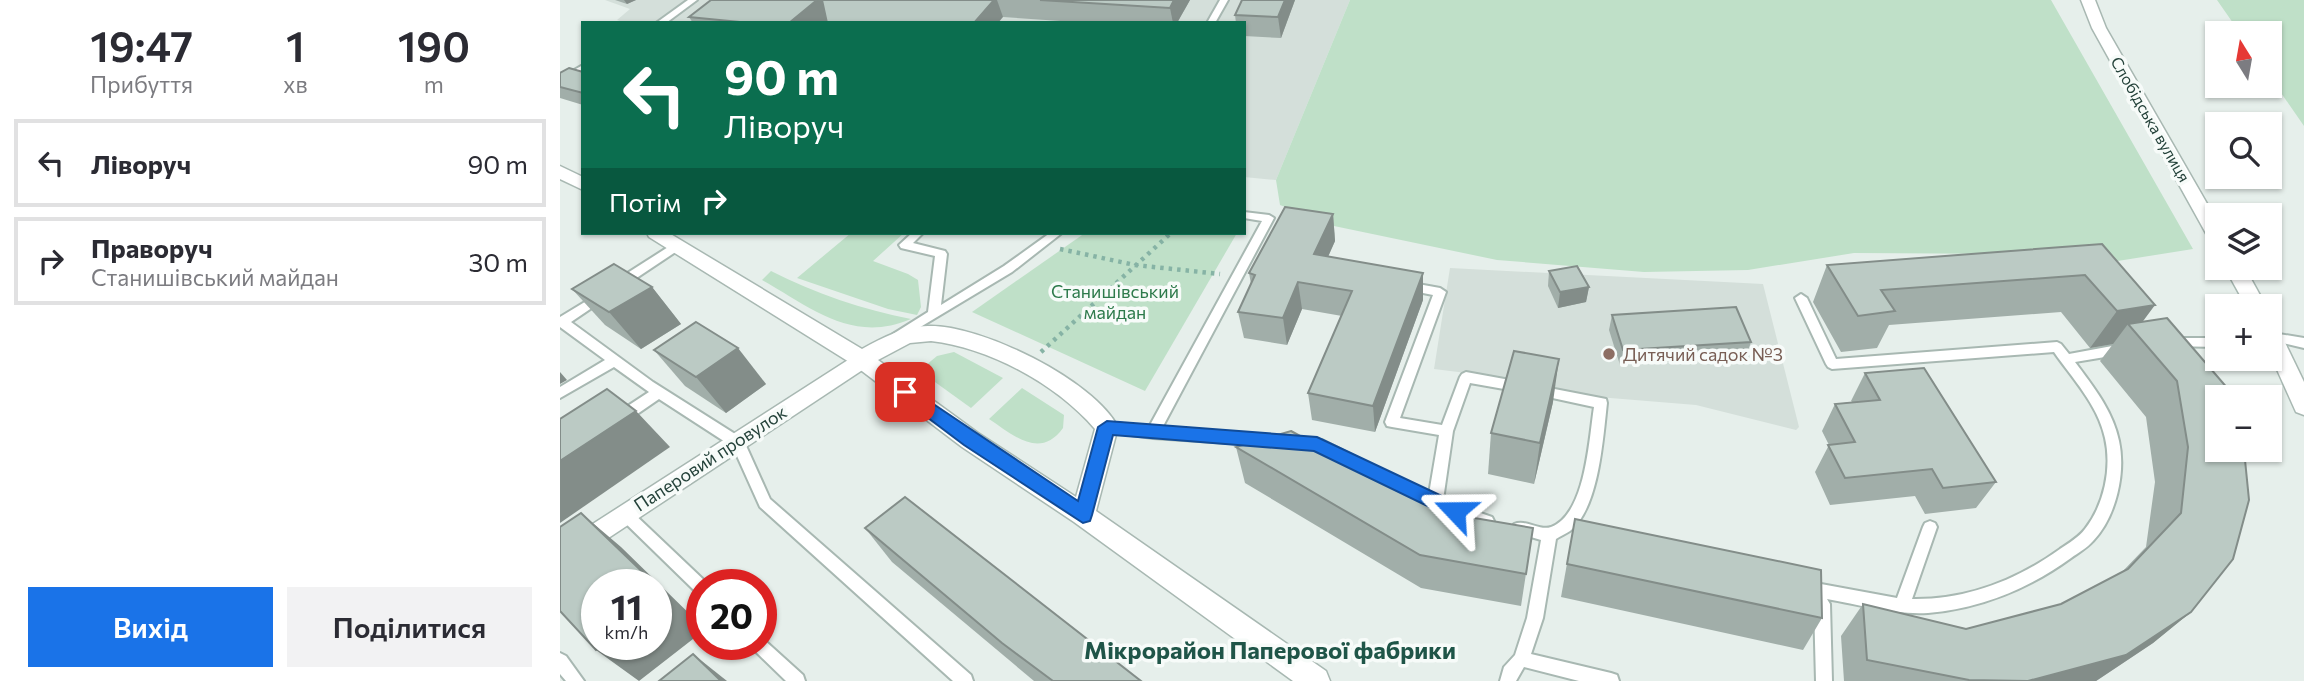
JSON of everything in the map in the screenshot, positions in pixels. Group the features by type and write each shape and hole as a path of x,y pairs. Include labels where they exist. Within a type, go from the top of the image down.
{"street":[{"name":"Слобідська вулиця","path":"2088,0 2099,28 2205,216"},
{"path":"560,172 581,184"},
{"path":"659,235 862,359 970,440 1083,515 1309,679"},
{"name":"Паперовий провулок","path":"560,559 888,343 930,333 952,334 1068,388 1096,411 1107,427"},
{"path":"2282,361 2304,406"},
{"path":"1083,515 1107,427"}],"lane":[{"path":"663,21 693,0"},
{"path":"1212,21 1224,0"},
{"path":"560,82 581,69"},
{"path":"1153,433 1269,218 1246,215"},
{"path":"916,235 905,246 941,254 934,313"},
{"path":"888,343 1008,269 1054,235"},
{"path":"676,246 562,322 659,392 738,443 765,503 964,681"},
{"path":"1387,282 1440,292 1392,422 1446,431"},
{"path":"1801,298 1832,364 2057,347 2098,405 2112,437 2114,464 2107,499 2090,535 2045,569 1998,591 1950,603 1902,606 1819,586 1824,681"},
{"path":"2159,344 2205,343"},
{"path":"2282,343 2304,343"},
{"path":"2065,359 2132,348"},
{"path":"560,393 614,361"},
{"path":"1107,427 1153,433 1317,444 1435,503 1503,525 1549,534 1577,525 1584,501 1601,403 1466,377 1446,431 1435,503"},
{"path":"615,422 659,392"},
{"path":"625,514 686,573"},
{"path":"1902,606 1930,527"},
{"path":"1508,681 1521,659 1535,618 1549,534"},
{"path":"1521,659 1611,681"},
{"path":"775,660 797,681"},
{"path":"560,661 576,681"}],"path":[{"path":"1024,366 1169,235"},
{"path":"1040,245 1135,265 1238,276"}],"shaded area":[{"path":"605,0 1350,0 1276,180 1246,177 1246,21 617,20 630,9"},
{"name":"Дитячий садок №3","path":"1450,268 1763,284 1799,427 1796,430 1696,405 1598,397 1515,379 1434,369"}],"green space":[{"path":"1350,0 2051,0 2193,249 2105,263 2023,254 1854,253 1748,270 1644,272 1497,260 1334,226 1280,205 1276,180"},
{"path":"2217,0 2304,0 2304,126 2282,94 2282,21 2232,21"},
{"path":"849,235 902,235 873,261 918,280 921,307 917,315 888,309 797,278"},
{"name":"Станишівський майдан","path":"1082,235 1236,235 1145,391 972,312"},
{"path":"771,271 840,300 911,319 890,326 870,327 833,319 762,280"},
{"path":"954,352 1003,378 971,408 928,377 925,366 937,356"},
{"path":"1022,388 1064,415 1063,428 1045,442 1026,442 989,419"}],"building":[{"path":"711,0 817,0 791,21 730,21 689,17"},
{"path":"822,0 994,0 976,21 827,21"},
{"path":"1040,0 1174,0 1170,8"},
{"path":"1242,0 1285,0 1278,17 1235,15"},
{"path":"569,68 581,71 581,92 560,87 560,73"},
{"path":"1285,207 1333,214 1314,254 1423,273 1373,406 1308,393 1352,291 1298,282 1283,318 1238,312 1255,275 1249,273"},
{"path":"2102,244 2155,305 2117,311 2085,275 1881,290 1895,311 1858,316 1827,265"},
{"path":"614,264 652,287 609,312 572,289"},
{"path":"1577,266 1589,287 1560,292 1549,271"},
{"path":"1736,307 1751,342 1623,350 1612,315"},
{"path":"2167,318 2205,362 2205,371 2213,371 2225,385 2205,385 2205,462 2245,462 2249,500 2233,559 2191,612 2126,655 2028,681 1969,680 1867,660 1863,604 1966,629 2061,604 2128,569 2181,513 2188,447 2177,381 2128,324"},
{"path":"696,322 738,348 696,377 654,350"},
{"path":"1514,351 1559,359 1540,443 1491,433"},
{"path":"1924,368 1996,482 1943,488 1932,469 1845,478 1828,445 1855,442 1835,404 1880,400 1865,373"},
{"path":"607,389 636,411 560,461 560,419"},
{"path":"1291,431 1439,512 1533,528 1526,574 1420,555 1236,447"},
{"path":"905,497 1141,681 1053,681 1002,643 865,528"},
{"path":"581,513 639,569 581,569 581,634 560,611 560,527"},
{"path":"1575,519 1821,570 1822,618 1567,564"},
{"path":"686,660 699,660 721,681 659,681"}],"place":[{"name":"Дитячий садок №3","path":"1609,354"}],"district":[{"name":"Мікрорайон Паперової фабрики","path":"1270,649"}],"route":[{"path":"905,392 970,440 1083,515 1107,427 1153,433 1317,444 1455,511"}]}
